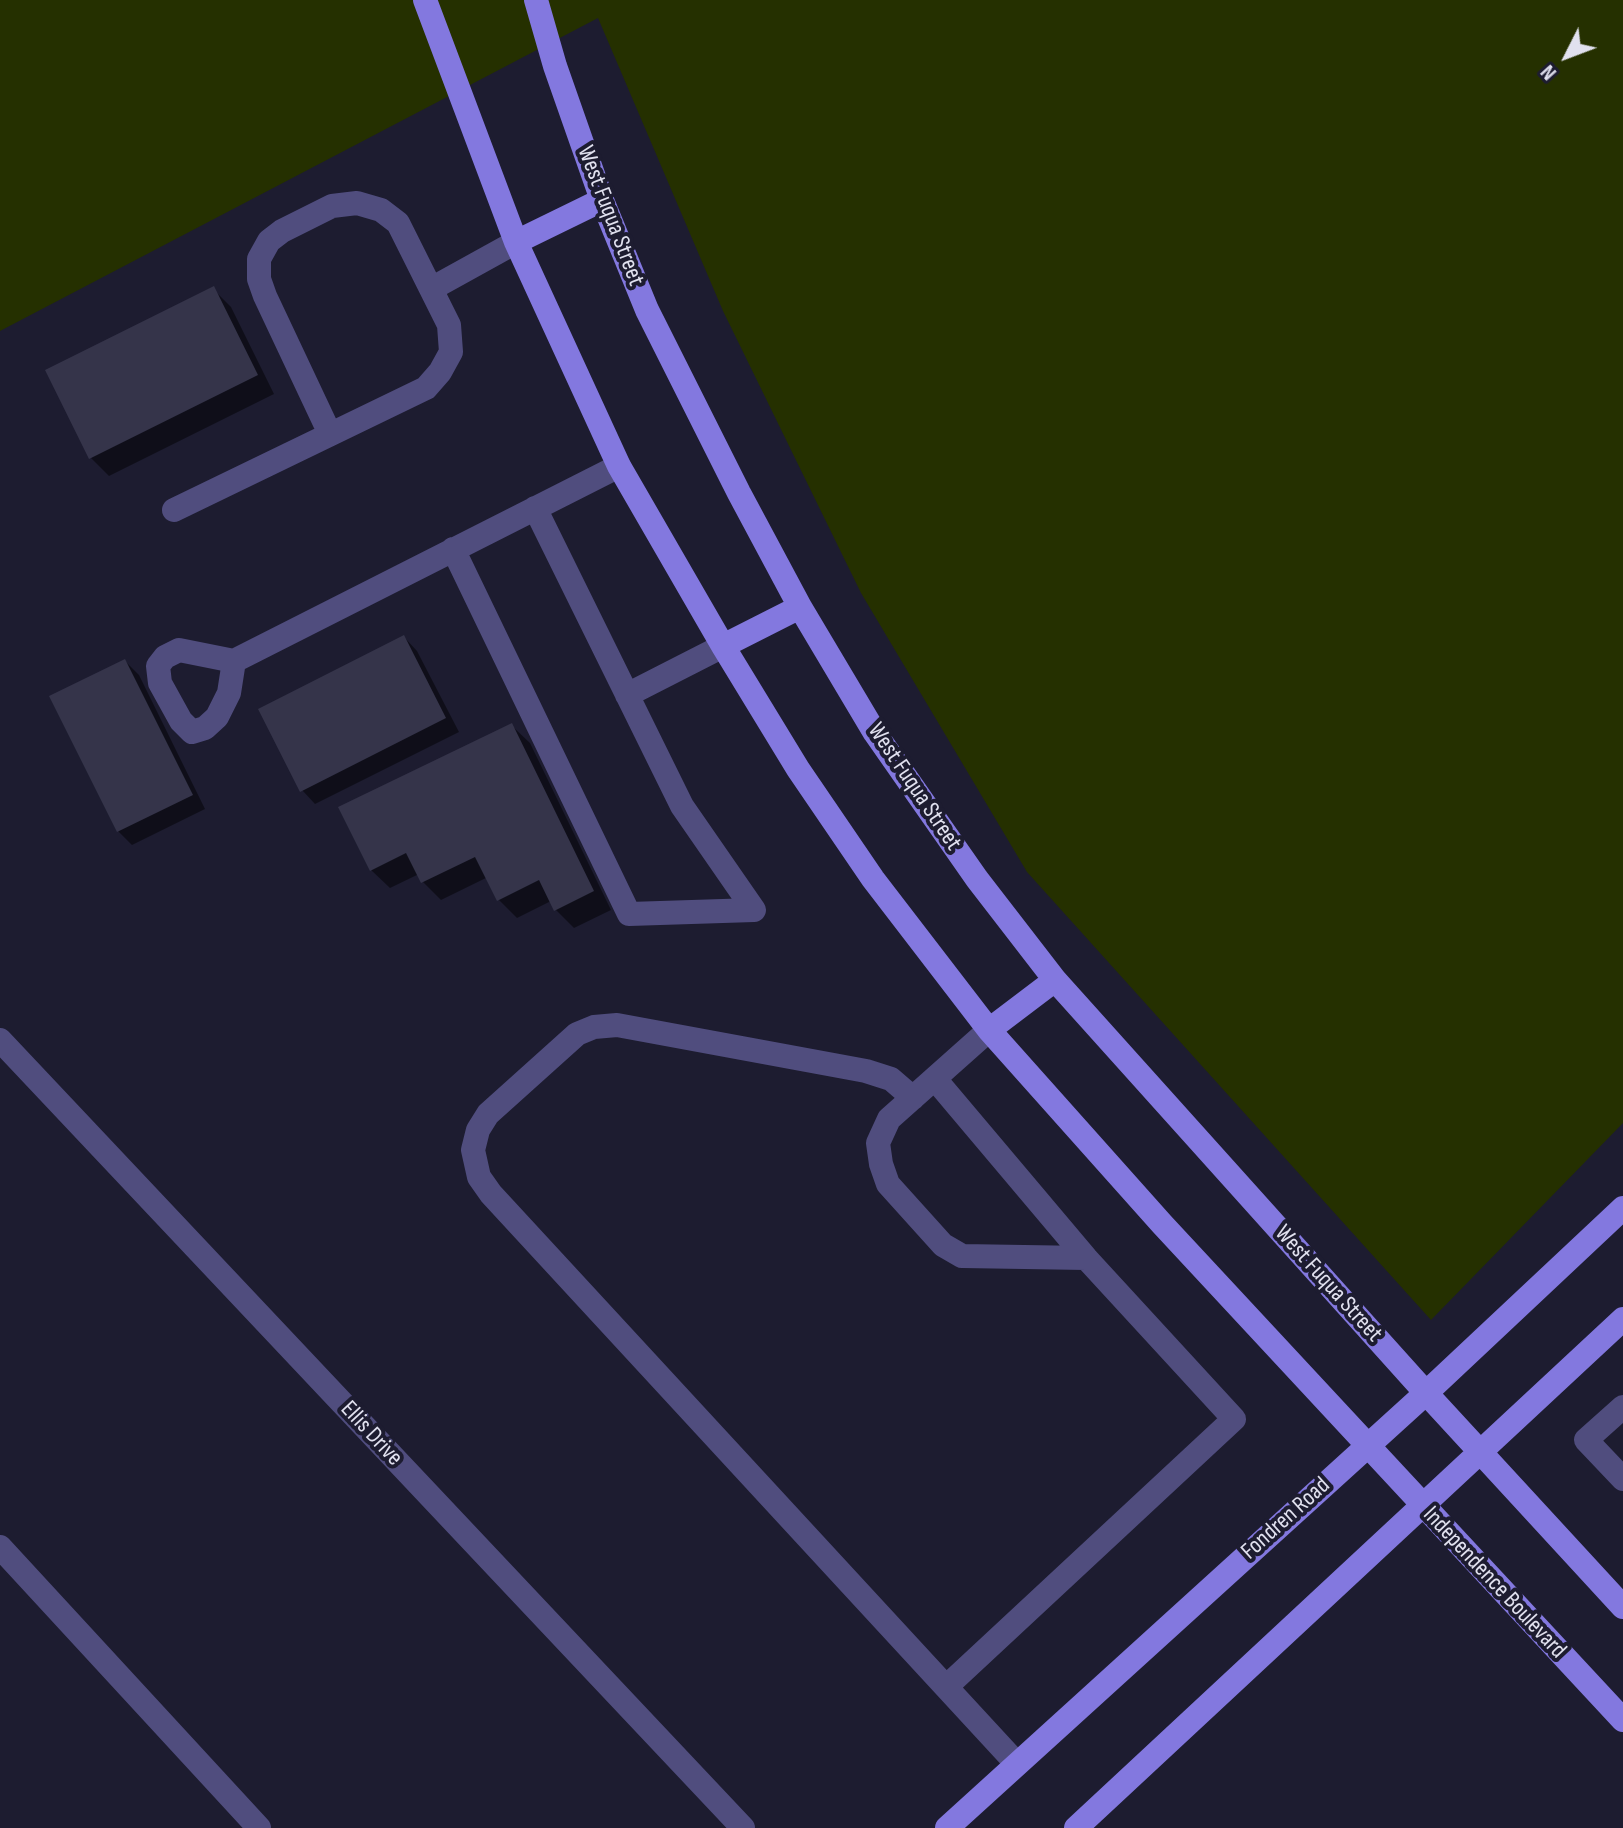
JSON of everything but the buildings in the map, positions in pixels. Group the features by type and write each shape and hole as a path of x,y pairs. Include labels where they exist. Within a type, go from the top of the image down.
{"main road":[{"path":"425,0 516,242 619,466 798,769 873,879 989,1030 1162,1224 1367,1445"},
{"name":"West Fuqua Street","path":"536,0 555,66 602,200 647,310 800,607 875,733 977,879 1055,980 1482,1453"},
{"path":"516,242 602,200"},
{"path":"723,646 800,607"},
{"path":"989,1030 1055,980"},
{"name":"Fondren Road","path":"947,1828 1426,1393 1623,1208"},
{"path":"1076,1828 1623,1319"},
{"name":"Independence Boulevard","path":"1367,1445 1623,1720"},
{"path":"1482,1453 1623,1607"}],"street":[{"path":"174,510 426,388 440,372 451,352 449,325 398,223 381,210 357,203 332,206 282,231 269,241 259,259 259,279 330,434"},
{"path":"431,289 516,242"},
{"path":"234,661 619,466"},
{"path":"453,549 629,914 754,910 682,806 535,508"},
{"path":"627,695 723,646"},
{"path":"913,1098 891,1079 866,1071 617,1025 594,1027 577,1034 488,1114 478,1130 473,1150 479,1177 491,1194 1017,1764"},
{"path":"989,1030 889,1119 878,1143 888,1184 943,1245 962,1256 1086,1258"},
{"name":"Ellis Drive","path":"0,1040 743,1828"},
{"path":"935,1079 1086,1258 1234,1419 946,1687"},
{"path":"1623,1407 1586,1440 1623,1479"},
{"path":"0,1547 259,1828"}],"green space":[{"path":"0,0 1623,0 1623,1123 1431,1320 1027,872 861,593 723,311 598,18 0,331"}]}
